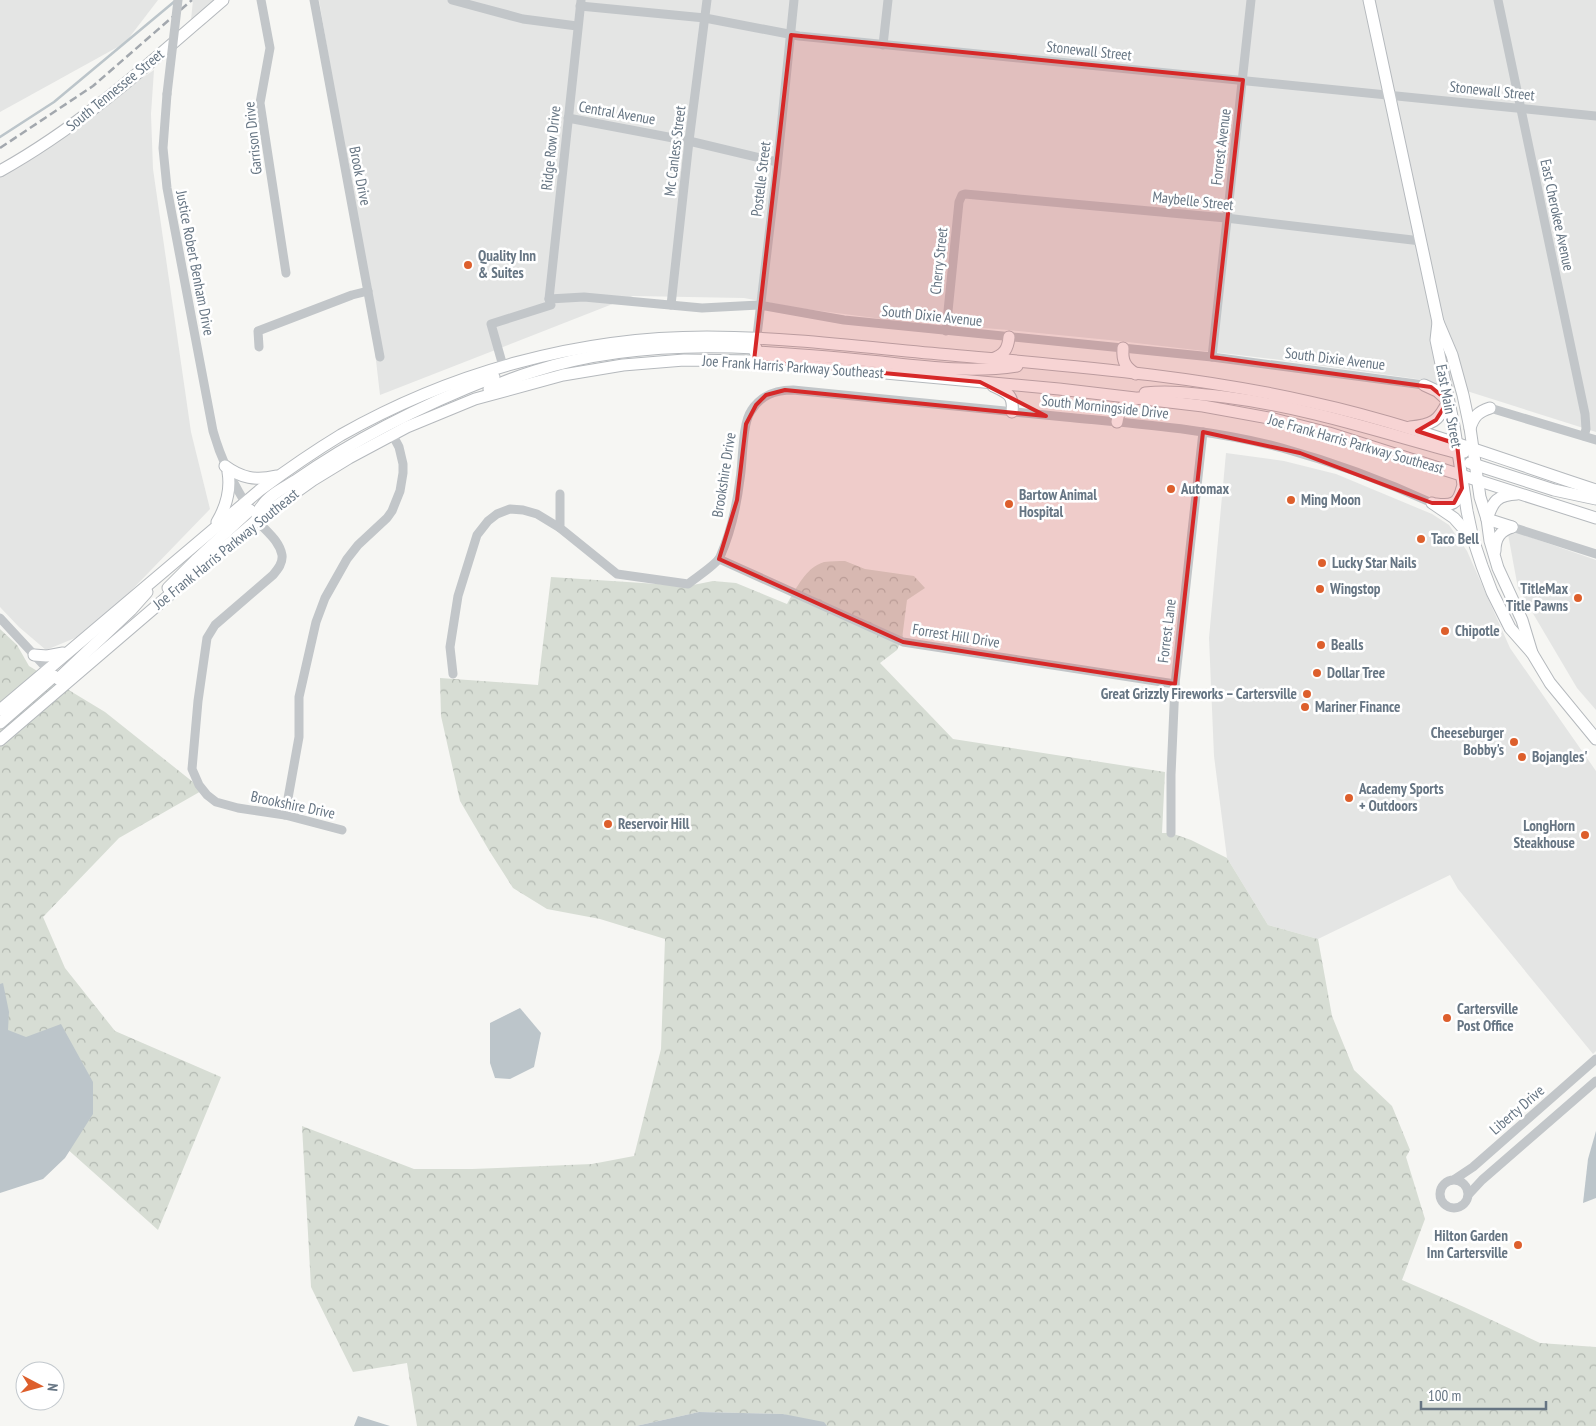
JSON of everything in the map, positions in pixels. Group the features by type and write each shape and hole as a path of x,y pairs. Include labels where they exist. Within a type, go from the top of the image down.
{"main road":[{"name":"South Tennessee Street","path":"0,171 48,142 91,111 132,79 223,0"},
{"name":"East Main Street","path":"1369,0 1438,322 1452,355 1470,428 1480,497 1487,519 1490,541 1507,589 1522,620 1532,653"},
{"name":"East Main Street","path":"1438,322 1436,340 1458,452 1462,488 1473,539 1492,592 1510,628 1532,653 1550,682 1596,739"},
{"name":"Joe Frank Harris Parkway Southeast","path":"0,710 56,677 152,609 251,511 282,474 334,440 377,416 445,386 503,366 584,348 655,339 705,337 755,350 980,382 1218,408 1289,423 1363,443 1596,518"},
{"path":"992,359 1005,352 1009,337"},
{"path":"1123,348 1122,358 1124,363 1127,368 1136,374"},
{"path":"755,350 944,368 1005,368 1034,363"},
{"name":"Joe Frank Harris Parkway Southeast","path":"0,740 56,677 67,652 210,531 320,476 392,434 475,399 564,375 623,365 684,360 755,350 992,359 1136,374 1281,395 1336,408 1406,428 1458,452 1473,449 1596,490"},
{"path":"251,511 260,509 266,501 341,450 404,417 503,373 519,362"},
{"path":"1424,384 1435,380 1441,367"},
{"path":"980,382 1008,393 1012,400 1012,412"},
{"path":"1406,428 1429,424 1436,420 1448,401 1437,391 1424,384"},
{"path":"1120,396 1164,392 1199,394 1260,402 1344,421 1458,452 1475,464 1554,490 1596,499"},
{"path":"1462,395 1490,408"},
{"path":"1117,422 1118,414 1123,405 1139,398"},
{"path":"1470,428 1472,420 1478,413 1490,408"},
{"path":"226,469 240,476 252,479 270,478 282,474"},
{"path":"210,531 219,519 226,503 229,480 226,469"},
{"path":"1432,504 1444,505 1454,503 1460,495 1462,488"},
{"path":"1512,527 1487,519 1496,500 1509,494 1520,493"},
{"path":"1432,504 1454,518 1473,539"},
{"path":"1567,508 1596,511"},
{"path":"1495,557 1498,535 1512,527"},
{"path":"0,723 56,677 131,610 167,567"},
{"path":"34,655 53,656 67,652"}],"street":[{"name":"Justice Robert Benham Drive","path":"178,0 163,142 167,188 218,450 226,469 251,511"},
{"name":"Garrison Drive","path":"261,0 270,48 260,103 286,272"},
{"name":"Brook Drive","path":"314,0 380,357"},
{"path":"452,0 523,19 577,26"},
{"name":"Mc Canless Street","path":"671,305 707,0"},
{"name":"Postelle Street","path":"755,350 794,0"},
{"path":"883,44 888,0"},
{"name":"Forrest Avenue","path":"1212,357 1251,0"},
{"name":"East Cherokee Avenue","path":"1498,0 1584,414 1586,428 1584,436"},
{"name":"Ridge Row Drive","path":"549,299 580,3"},
{"name":"Stonewall Street","path":"580,3 705,18 791,35 1596,116"},
{"name":"Central Avenue","path":"568,118 689,141 777,162"},
{"name":"Maybelle Street","path":"962,195 968,193 1226,218 1421,241"},
{"name":"Cherry Street","path":"946,331 959,202 962,195"},
{"path":"258,347 258,331 352,295 368,291"},
{"name":"South Dixie Avenue","path":"549,299 584,297 702,308 759,305 844,320 1212,357 1424,384"},
{"path":"503,366 491,324 551,305 549,299"},
{"name":"South Morningside Drive","path":"766,395 779,391 793,390 1203,432 1262,443 1300,453 1382,482 1432,504"},
{"name":"Brookshire Drive","path":"719,559 736,500 748,416 756,404 766,395"},
{"path":"1490,408 1596,440"},
{"name":"Forrest Lane","path":"1171,833 1171,775 1175,684 1203,432"},
{"path":"285,815 299,737 299,697 316,622 325,598 347,559 358,545 387,518 400,491 403,472 402,455 392,434"},
{"path":"560,494 560,528"},
{"path":"453,674 450,647 458,596 478,535 488,520 497,514 510,509 537,514 560,528 617,574 688,584 719,559"},
{"name":"Brookshire Drive","path":"251,511 278,545 282,553 281,564 273,575 210,631 205,646 192,769 207,795 216,802 238,808 285,815 342,830"},
{"path":"1512,527 1596,554"},
{"name":"Forrest Hill Drive","path":"719,559 903,642 1175,684"},
{"path":"0,618 56,677"},
{"name":"Liberty Drive","path":"1455,1179 1473,1167 1596,1059"},
{"path":"1584,1070 1596,1081"},
{"name":"Liberty Drive","path":"1469,1194 1596,1081"},
{"path":"1498,1144 1507,1159"},
{"path":"1455,1179 1465,1184 1469,1194 1461,1208 1454,1209 1443,1204 1439,1193 1449,1180 1455,1179"}],"highlighted area":[{"path":"791,35 1243,80 1212,357 1431,387 1448,401 1436,420 1417,431 1457,444 1462,488 1454,503 1432,503 1300,453 1203,432 1175,684 903,642 719,559 737,500 746,424 756,405 766,395 785,390 1046,416 980,382 754,361"}],"shaded area":[{"path":"0,0 158,0 125,43 0,112"},
{"path":"193,0 214,0 191,20"},
{"path":"319,0 1596,0 1596,432 1470,392 1424,380 1273,359 1119,341 890,320 798,308 744,298 633,296 380,395 368,291"},
{"path":"154,70 151,114 153,169 191,432 210,509 92,631 46,650 19,627 0,607 0,175"},
{"path":"1226,453 1284,461 1336,474 1432,514 1449,525 1467,551 1510,648 1596,771 1596,1051 1593,1054 1458,889 1450,875 1318,939 1268,925 1227,858 1214,756 1209,638"},
{"path":"1507,529 1596,560 1596,710 1577,688 1518,588"},
{"path":"3,983 9,1012 8,1030 26,1037 61,1024 93,1082 93,1114 65,1158 43,1179 0,1193 0,984"},
{"path":"520,1008 541,1033 534,1067 510,1079 495,1078 490,1063 490,1023"},
{"path":"1596,1131 1596,1198 1583,1203 1588,1159"},
{"path":"699,1412 783,1414 824,1422 827,1426 636,1426"},
{"path":"358,1416 390,1426 354,1426"}],"green space":[{"path":"845,561 865,569 914,576 925,588 907,600 902,639 897,650 880,663 953,739 1165,772 1162,833 1171,833 1191,840 1227,858 1268,925 1318,939 1332,1016 1354,1070 1392,1106 1410,1150 1406,1157 1425,1219 1402,1280 1540,1343 1596,1347 1596,1426 818,1426 783,1414 699,1412 636,1426 417,1426 407,1363 353,1372 311,1287 302,1126 414,1169 472,1169 592,1164 634,1156 661,1049 665,939 600,919 547,909 513,888 460,801 441,716 440,678 538,685 551,577 688,586 713,581 736,583 787,604 802,579 812,569 824,562"},
{"path":"0,629 17,645 29,666 105,712 203,790 119,838 43,917 65,968 115,1031 221,1077 158,1230 0,1089"}],"waterway":[{"path":"0,137 54,102 175,1"}],"railway":[{"path":"0,148 93,86 192,0"}],"place":[{"name":"Quality Inn & Suites","path":"468,265"},
{"name":"Automax","path":"1171,489"},
{"name":"Ming Moon","path":"1291,500"},
{"name":"Bartow Animal Hospital","path":"1009,504"},
{"name":"Taco Bell","path":"1421,539"},
{"name":"Lucky Star Nails","path":"1322,563"},
{"name":"Wingstop","path":"1320,589"},
{"name":"TitleMax Title Pawns","path":"1578,598"},
{"name":"Chipotle","path":"1445,631"},
{"name":"Bealls","path":"1321,645"},
{"name":"Dollar Tree","path":"1317,673"},
{"name":"Great Grizzly Fireworks – Cartersville","path":"1307,694"},
{"name":"Mariner Finance","path":"1305,707"},
{"name":"Cheeseburger Bobby's","path":"1514,742"},
{"name":"Bojangles'","path":"1522,757"},
{"name":"Academy Sports + Outdoors","path":"1349,798"},
{"name":"Reservoir Hill","path":"608,824"},
{"name":"LongHorn Steakhouse","path":"1585,835"},
{"name":"Cartersville Post Office","path":"1447,1018"},
{"name":"Hilton Garden Inn Cartersville","path":"1518,1245"}]}
